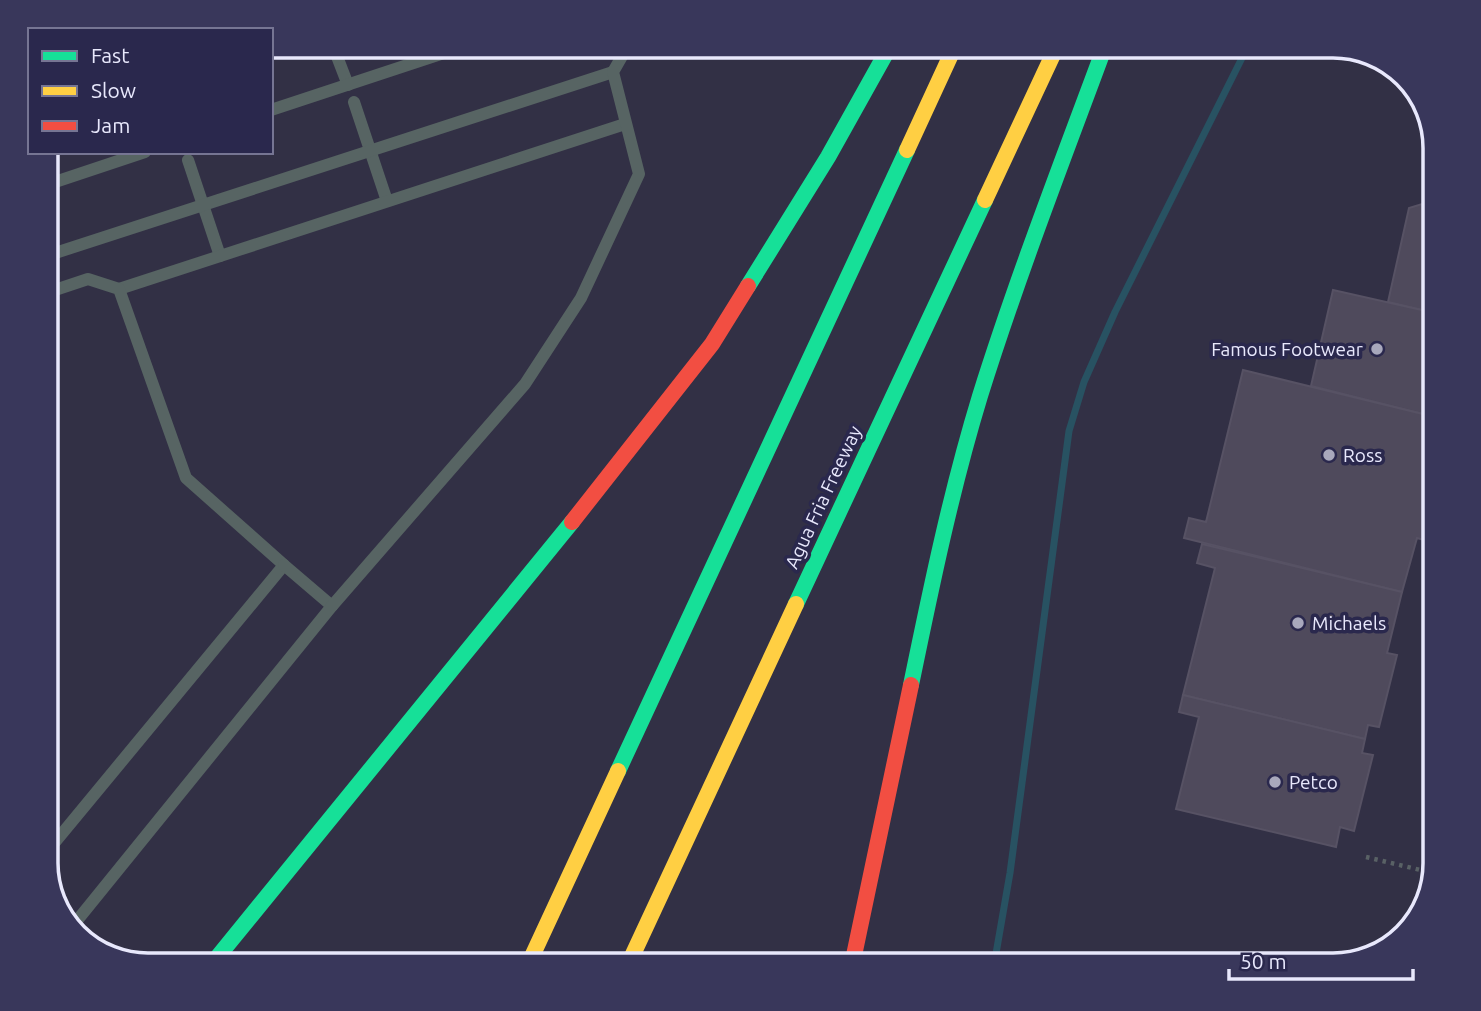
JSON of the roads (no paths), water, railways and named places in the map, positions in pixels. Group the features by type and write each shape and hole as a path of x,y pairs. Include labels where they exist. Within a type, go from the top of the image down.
{"highway":[{"path":"221,953 573,520 712,344 828,157 883,58"},
{"path":"533,953 948,58"},
{"name":"Agua Fria Freeway","path":"634,953 1051,58"},
{"path":"854,953 930,587 954,489 980,397 1019,281 1101,58"}],"lane":[{"path":"337,58 348,85"},
{"path":"273,109 429,58"},
{"path":"58,252 613,72 621,58"},
{"path":"78,920 332,606 525,384 581,298 639,174 613,72"},
{"path":"354,102 387,201"},
{"path":"58,289 88,279 119,289 625,124"},
{"path":"58,181 139,154"},
{"path":"188,160 220,256"},
{"path":"119,289 186,478 332,606"},
{"path":"58,838 284,565"}],"waterway":[{"path":"996,953 1010,873 1069,431 1084,382 1115,312 1242,58"}],"place":[{"name":"Famous Footwear","path":"1377,349"},
{"name":"Ross","path":"1329,455"},
{"name":"Michaels","path":"1298,623"},
{"name":"Petco","path":"1275,782"}]}
